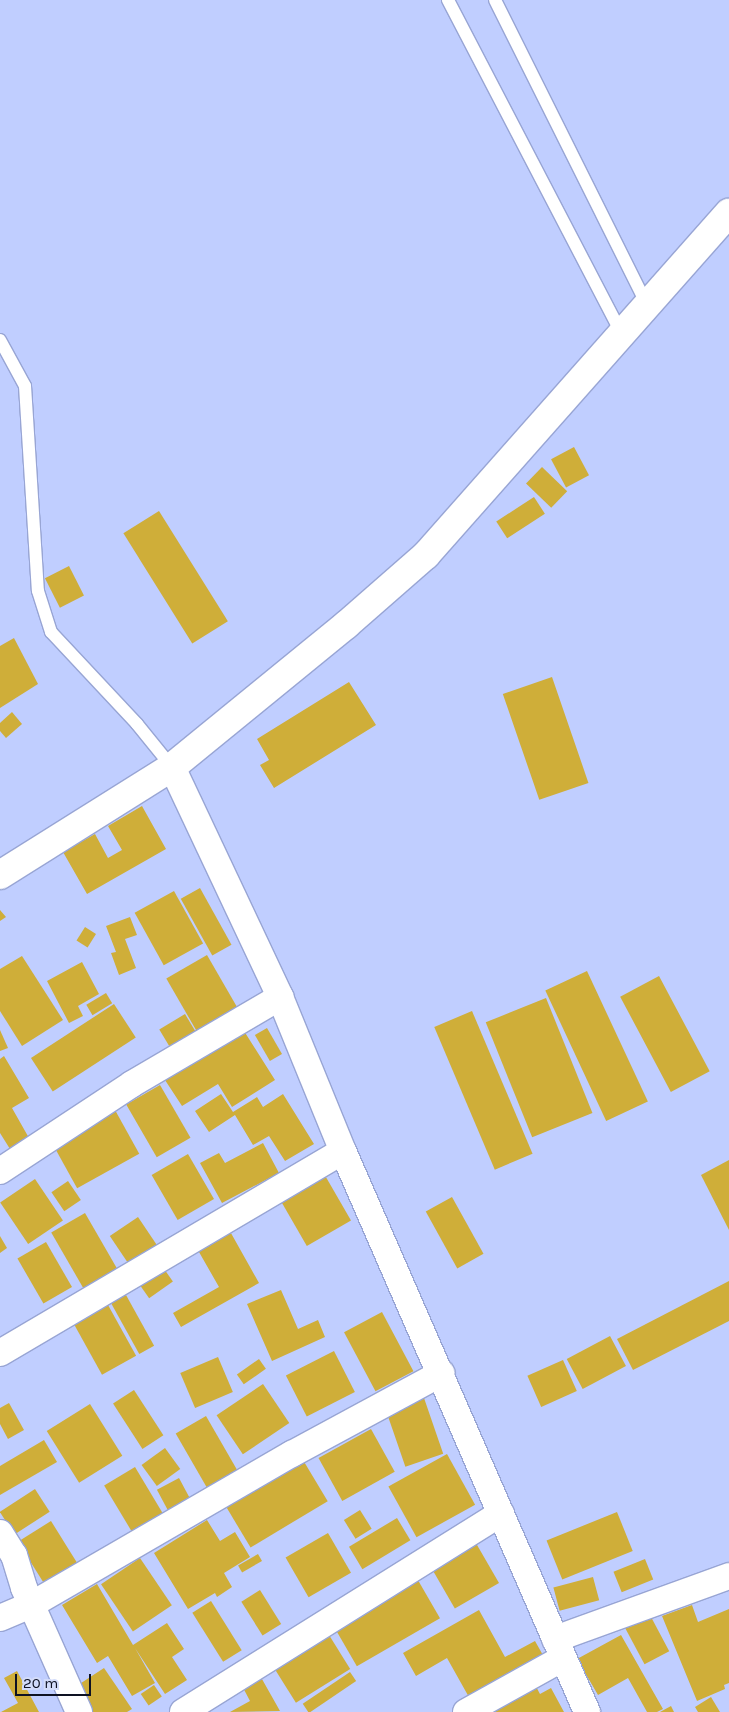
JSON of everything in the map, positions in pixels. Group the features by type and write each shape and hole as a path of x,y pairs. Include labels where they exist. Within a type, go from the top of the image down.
{"main road":[{"path":"0,875 172,767 346,625 426,554 729,213"}],"street":[{"path":"172,767 280,997 343,1151 442,1373 587,1712"},
{"path":"0,1171 132,1084 280,997"},
{"path":"0,1353 343,1151"},
{"path":"0,1618 31,1605 292,1454 442,1373"},
{"path":"183,1712 501,1513"},
{"path":"0,1533 14,1555 31,1605 79,1712"},
{"path":"466,1712 559,1649 729,1576"}],"lane":[{"path":"448,0 622,334"},
{"path":"495,0 647,306"},
{"path":"0,340 25,386 38,591 51,632 137,724 172,767"}],"building":[{"path":"574,447 589,475 566,487 551,459"},
{"path":"542,467 567,491 551,508 526,484"},
{"path":"534,497 545,514 507,538 496,522"},
{"path":"159,511 228,621 192,644 123,533"},
{"path":"69,566 84,595 60,608 45,578"},
{"path":"14,638 38,684 0,708 0,646"},
{"path":"552,677 588,783 539,800 503,694"},
{"path":"349,682 376,725 274,788 260,765 269,760 257,739"},
{"path":"12,712 22,724 6,738 0,731 0,723"},
{"path":"142,806 166,849 87,894 63,852 95,834 108,858 122,850 108,826"},
{"path":"200,888 232,945 212,956 181,899"},
{"path":"174,891 203,943 164,965 135,913"},
{"path":"0,910 6,917 0,921"},
{"path":"130,917 137,935 125,939 136,968 119,975 111,953 116,952 106,926"},
{"path":"85,927 96,934 88,947 77,941"},
{"path":"207,955 237,1007 196,1030 166,978"},
{"path":"22,956 63,1020 22,1046 0,1011 0,969"},
{"path":"82,962 99,994 78,1006 83,1016 69,1023 47,981"},
{"path":"587,971 648,1102 606,1121 545,990"},
{"path":"659,976 710,1071 671,1092 620,997"},
{"path":"106,993 112,1003 92,1015 86,1005"},
{"path":"546,998 592,1113 532,1137 486,1022"},
{"path":"114,1004 136,1038 53,1091 31,1058"},
{"path":"472,1011 533,1154 495,1170 434,1027"},
{"path":"185,1014 196,1032 170,1047 159,1029"},
{"path":"267,1028 282,1054 270,1061 255,1035"},
{"path":"0,1030 8,1048 0,1051"},
{"path":"244,1031 275,1080 232,1107 218,1084 182,1106 165,1080"},
{"path":"4,1056 29,1098 12,1108 29,1138 10,1149 0,1133 0,1059"},
{"path":"160,1085 190,1138 157,1157 126,1104"},
{"path":"221,1094 233,1112 257,1097 263,1107 283,1094 314,1144 285,1161 269,1136 253,1145 235,1115 209,1132 195,1111"},
{"path":"115,1110 139,1154 77,1188 53,1144"},
{"path":"263,1143 279,1173 222,1203 200,1163 219,1153 225,1163"},
{"path":"188,1154 214,1199 178,1220 152,1175"},
{"path":"729,1160 729,1230 701,1175"},
{"path":"323,1172 351,1220 307,1246 279,1198"},
{"path":"35,1179 63,1220 28,1244 0,1202"},
{"path":"68,1181 81,1200 64,1211 51,1192"},
{"path":"452,1197 484,1254 457,1268 426,1212"},
{"path":"85,1213 117,1268 83,1288 51,1232"},
{"path":"138,1217 157,1245 129,1264 110,1236"},
{"path":"227,1226 259,1283 181,1327 173,1313 219,1287 195,1245"},
{"path":"0,1236 7,1248 0,1253"},
{"path":"46,1242 72,1287 43,1304 17,1258"},
{"path":"162,1266 173,1282 149,1298 138,1283"},
{"path":"729,1281 729,1321 633,1370 617,1339"},
{"path":"281,1290 298,1329 318,1320 325,1337 272,1361 247,1304"},
{"path":"126,1295 154,1346 139,1354 111,1303"},
{"path":"108,1305 136,1356 102,1375 74,1324"},
{"path":"382,1312 413,1371 375,1391 344,1332"},
{"path":"610,1336 626,1366 583,1389 567,1359"},
{"path":"334,1351 355,1392 307,1417 286,1376"},
{"path":"218,1357 233,1392 195,1408 180,1373"},
{"path":"259,1359 266,1369 244,1384 237,1374"},
{"path":"563,1360 577,1391 541,1407 527,1376"},
{"path":"263,1384 289,1423 243,1454 217,1415"},
{"path":"134,1390 163,1435 142,1449 113,1404"},
{"path":"424,1398 443,1454 405,1467 386,1411"},
{"path":"9,1403 24,1430 8,1439 0,1424 0,1408"},
{"path":"90,1404 122,1456 79,1483 47,1431"},
{"path":"206,1416 238,1471 208,1489 176,1434"},
{"path":"371,1429 395,1472 342,1501 319,1458"},
{"path":"44,1440 57,1462 0,1495 0,1466"},
{"path":"165,1448 180,1469 157,1486 142,1465"},
{"path":"447,1454 475,1505 417,1537 388,1486"},
{"path":"303,1460 328,1501 251,1547 226,1506"},
{"path":"135,1467 163,1514 132,1533 104,1486"},
{"path":"179,1478 192,1502 170,1514 157,1490"},
{"path":"35,1489 50,1512 14,1535 0,1512"},
{"path":"360,1510 372,1529 356,1539 344,1520"},
{"path":"617,1512 633,1551 562,1579 547,1540"},
{"path":"397,1518 410,1540 362,1569 349,1547"},
{"path":"207,1520 220,1541 235,1532 250,1557 224,1573 232,1587 217,1597 215,1593 188,1609 154,1553"},
{"path":"51,1521 80,1568 47,1588 18,1542"},
{"path":"328,1533 351,1573 309,1597 286,1558"},
{"path":"473,1538 499,1583 455,1609 429,1564"},
{"path":"258,1554 262,1561 242,1572 238,1566"},
{"path":"140,1558 172,1605 133,1632 101,1584"},
{"path":"645,1559 653,1579 622,1592 613,1572"},
{"path":"415,1575 440,1618 357,1666 332,1623"},
{"path":"593,1577 599,1600 560,1611 553,1588"},
{"path":"97,1584 133,1645 167,1623 184,1649 172,1657 187,1680 165,1694 135,1648 155,1683 132,1696 108,1656 97,1663 62,1605"},
{"path":"260,1590 281,1624 263,1636 241,1602"},
{"path":"211,1601 242,1650 223,1662 192,1613"},
{"path":"692,1605 698,1622 729,1609 729,1683 724,1685 725,1689 697,1701 662,1616"},
{"path":"479,1610 505,1657 535,1641 544,1657 470,1699 447,1658 416,1676 403,1653"},
{"path":"650,1615 669,1651 645,1664 625,1628"},
{"path":"329,1635 350,1669 296,1703 275,1669"},
{"path":"621,1635 663,1709 657,1712 647,1712 628,1678 598,1695 577,1659"},
{"path":"104,1668 132,1709 127,1712 92,1712 75,1687"},
{"path":"17,1671 39,1712 1,1712 18,1703 4,1678"},
{"path":"258,1672 280,1711 230,1712 250,1701 240,1682"},
{"path":"350,1672 356,1681 310,1712 308,1712 303,1704"},
{"path":"533,1681 540,1694 551,1688 564,1712 481,1712"},
{"path":"154,1685 162,1697 149,1706 141,1694"},
{"path":"711,1697 720,1712 698,1712 695,1707"},
{"path":"671,1706 674,1712 660,1712"}]}
